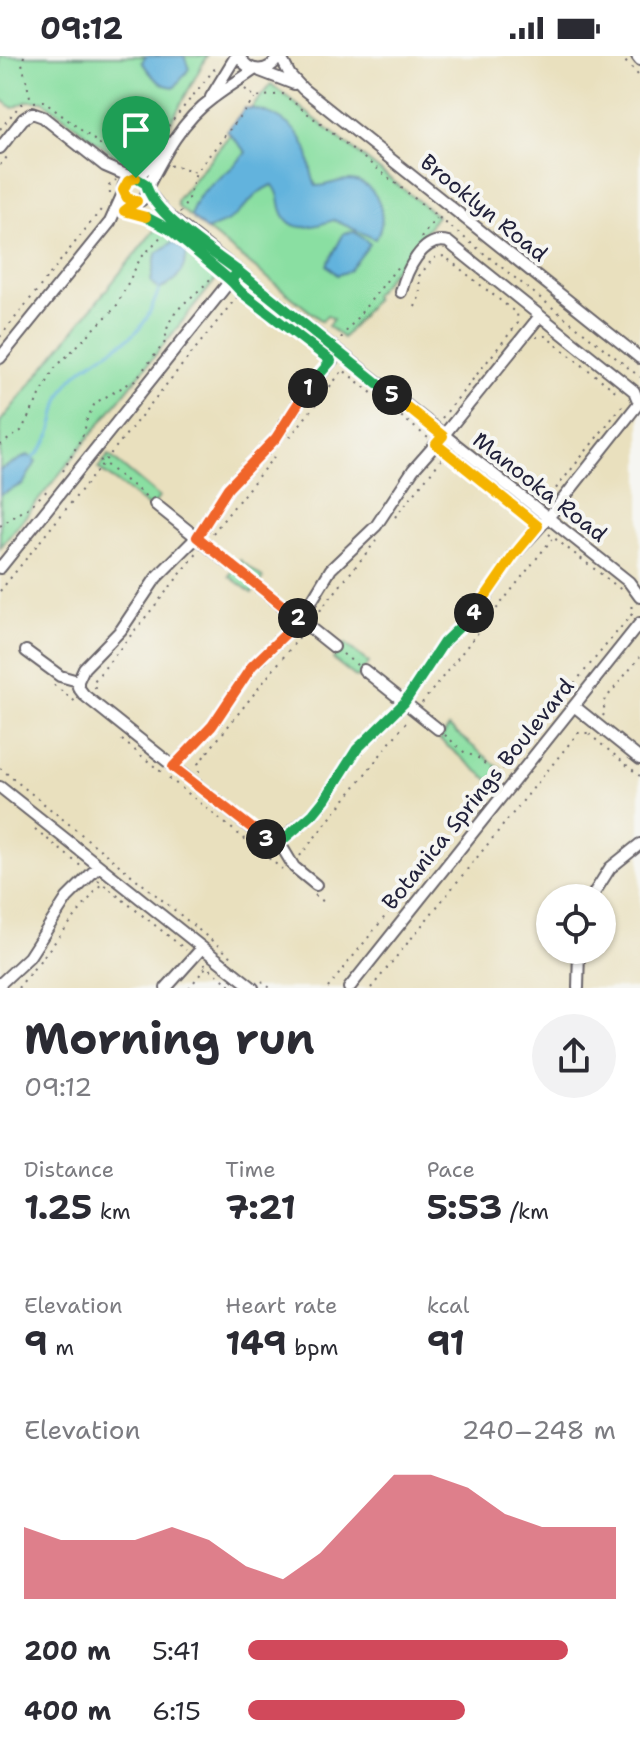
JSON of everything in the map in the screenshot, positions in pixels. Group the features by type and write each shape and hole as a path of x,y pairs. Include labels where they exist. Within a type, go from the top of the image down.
{"street":[{"path":"110,222 125,183 164,153 210,99 238,56"},
{"name":"Brooklyn Road","path":"238,56 247,66 303,89"},
{"path":"210,99 257,70 273,66 280,56"},
{"name":"Brooklyn Road","path":"280,56 290,75 303,89 640,358"},
{"path":"4,152 23,119 32,113 43,117 105,166 143,181 147,189"},
{"path":"0,358 110,222 145,196 164,153"},
{"path":"121,173 127,198 138,201"},
{"name":"Manooka Road","path":"147,189 165,213 234,276 439,440 548,518 629,582 640,587"},
{"name":"Manooka Road","path":"138,201 165,213"},
{"path":"279,842 313,814 357,749 404,703 438,650 476,611 514,555 548,518 636,408 639,398 448,242 433,241 420,246 401,292"},
{"path":"0,568 234,276"},
{"path":"173,767 212,726 252,666 300,620 331,569 376,526 400,486 540,316"},
{"path":"314,888 294,867 279,842 264,838 173,767 87,697 78,687 78,681 84,668 121,630 156,578 201,540 228,488 276,438 304,394 335,356"},
{"path":"155,504 230,564"},
{"name":"Manooka Road","path":"629,582 640,597"},
{"path":"259,587 334,647"},
{"name":"Botanica Springs Boulevard","path":"349,988 640,624"},
{"path":"26,651 60,676 78,681"},
{"path":"364,670 438,729"},
{"path":"574,706 640,759"},
{"path":"0,787 202,948 255,983"},
{"path":"600,884 610,868 640,844"},
{"path":"0,984 29,957 67,898 99,866"},
{"path":"166,988 202,948"},
{"path":"578,988 579,964"}],"path":[{"path":"0,337 110,199 109,186 121,173 43,101 31,103 22,63 24,56"},
{"path":"621,56 640,77"},
{"path":"142,160 216,66 225,73"},
{"path":"236,82 255,97 283,94 640,377"},
{"path":"180,212 187,202 196,172 255,97"},
{"path":"0,165 4,152"},
{"path":"168,167 173,165 196,172"},
{"path":"0,445 21,431 54,369 116,307 140,259 169,229 153,218 124,211"},
{"path":"415,307 420,295 419,276 434,258 420,246 437,217"},
{"path":"340,339 407,255"},
{"path":"62,472 84,433 90,410 95,403 135,380 166,341 165,332 179,306 210,280 218,269 234,276"},
{"path":"0,591 241,292 335,356"},
{"path":"441,419 518,323 517,313"},
{"path":"535,337 545,336 623,396"},
{"path":"48,680 80,706 95,688 94,681 201,540 343,370 439,440 538,526 630,595 632,614 497,776 328,988"},
{"path":"545,502 623,404"},
{"path":"78,442 89,450"},
{"path":"97,457 155,504"},
{"path":"0,526 29,507 52,486"},
{"path":"230,564 259,587"},
{"path":"334,647 364,670"},
{"path":"596,723 605,712 603,702 640,657"},
{"path":"438,729 464,752 480,759 497,776"},
{"path":"371,988 578,733 588,733 640,776"},
{"path":"115,734 287,872"},
{"path":"0,768 233,958"},
{"path":"34,829 234,988"},
{"path":"18,988 102,883"},
{"path":"314,888 324,902"},
{"path":"189,988 207,967"},
{"path":"255,983 270,988"}],"green space":[{"path":"0,56 207,56 149,162 127,165 43,101 28,101 13,108 0,98"},
{"path":"271,84 437,216 343,338 328,326 333,319 327,315 322,321 178,207 177,200"},
{"path":"162,227 217,270 218,277 0,548 0,422 156,228"},
{"path":"109,455 159,497 151,509 98,468"},
{"path":"240,560 263,578 252,593 229,576"},
{"path":"345,644 369,663 357,678 333,659"},
{"path":"449,727 501,769 490,781 440,740"}],"water":[{"path":"146,56 184,56 189,69 175,87 169,86 159,82 142,62"},
{"path":"245,108 273,115 296,132 306,148 316,186 349,180 367,186 374,193 382,221 375,239 334,220 311,227 290,223 273,185 261,191 231,219 216,227 206,230 191,217 198,198 246,152 227,131"},
{"path":"355,232 370,244 349,271 337,275 327,265 344,233"},
{"path":"173,242 187,252 184,265 175,279 159,290 151,282 156,254"},
{"path":"28,455 36,462 23,484 0,495 0,470"}],"waterway":[{"path":"32,459 48,440 66,387 80,370 139,329 159,290"}],"route":[{"path":"136,178 125,183 123,190 127,198 137,201 124,211 153,218 231,281 238,271 443,436 436,444 538,526 476,611 444,642 404,703 357,749 313,814 279,842 264,838 173,767 212,726 252,666 300,620 197,537 228,488 276,438 304,394 331,361 241,292 231,281 238,271 165,213 147,190 146,184 136,178"}]}
